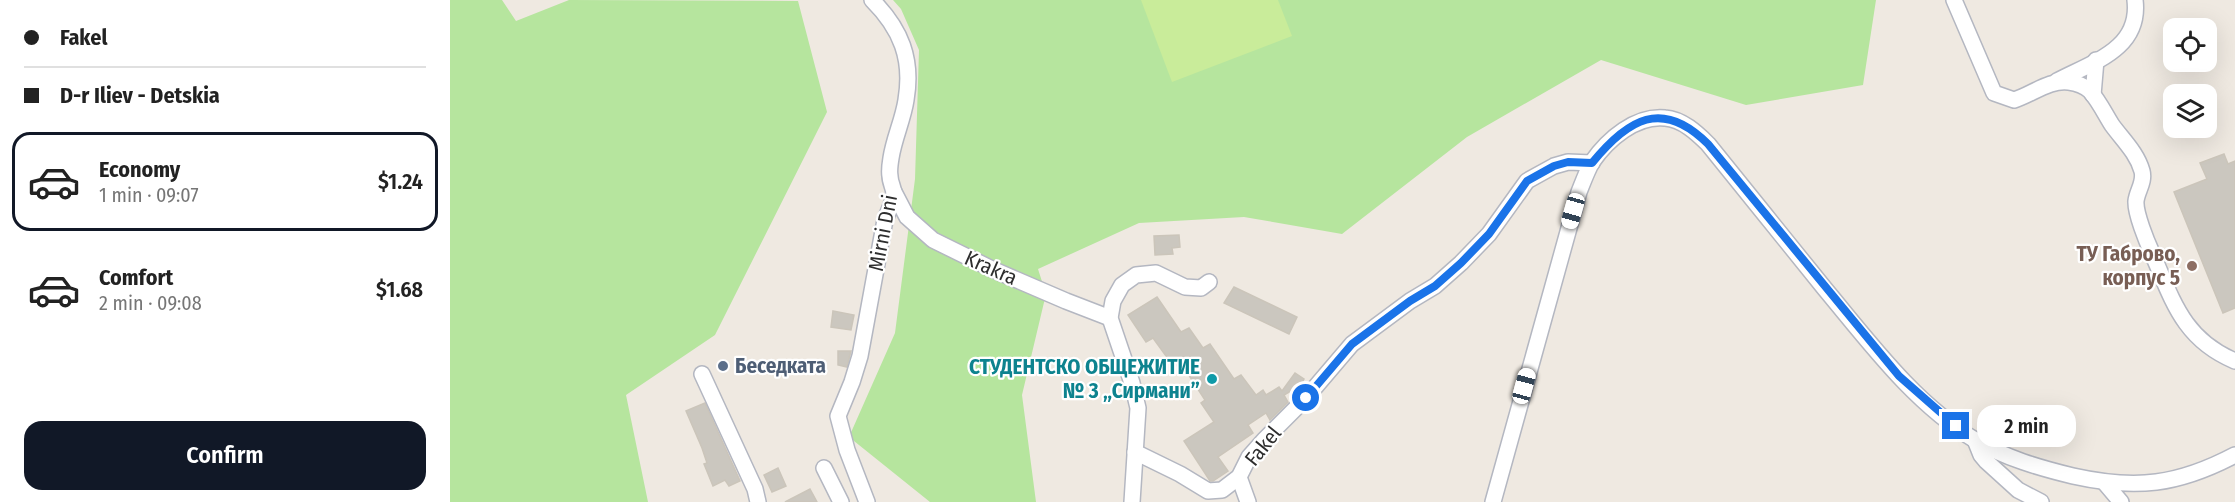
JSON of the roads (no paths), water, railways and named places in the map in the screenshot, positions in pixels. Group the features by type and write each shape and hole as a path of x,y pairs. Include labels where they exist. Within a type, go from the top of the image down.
{"street":[{"name":"Mirni Dni","path":"867,502 847,450 838,416 860,356 885,220 894,192 890,177 890,162 894,138 906,99 908,60 902,40 872,0"},
{"path":"1954,0 1994,93 2014,100 2052,84 2120,46 2129,36 2135,22 2135,0"},
{"path":"2092,95 2096,60"},
{"path":"2052,84 2068,82 2082,86 2092,95 2132,150 2143,172 2141,188 2136,201 2144,235 2169,296 2184,322 2201,341 2217,354 2235,361"},
{"path":"1493,502 1575,203 1592,163 1627,127 1638,122 1664,117 1685,125 1698,134 1899,376 1937,411 1975,440 2030,464 2104,482 2135,484 2188,477 2235,455"},
{"name":"Fakel","path":"1135,452 1180,474 1208,491 1222,490 1239,477 1249,457 1264,439 1306,398 1352,344 1410,301 1435,286 1461,263 1489,234 1527,181 1554,166 1568,162 1592,163"},
{"name":"Krakra","path":"894,192 907,217 933,240 994,270 1110,318"},
{"path":"1132,502 1138,408 1110,318 1113,301 1122,285 1136,275 1156,273 1185,287 1201,288 1209,282"},
{"path":"702,374 755,489 758,502"},
{"path":"1975,440 1981,455 2017,496 2041,502"},
{"path":"824,468 841,502"},
{"path":"1239,477 1248,502"},
{"path":"2104,482 2121,502"}],"place":[{"name":"ТУ Габрово, корпус 5","path":"2192,266"},
{"name":"Беседката","path":"723,366"},
{"name":"СТУДЕНТСКО ОБЩЕЖИТИЕ № 3 „Сирмани”","path":"1212,379"}]}
